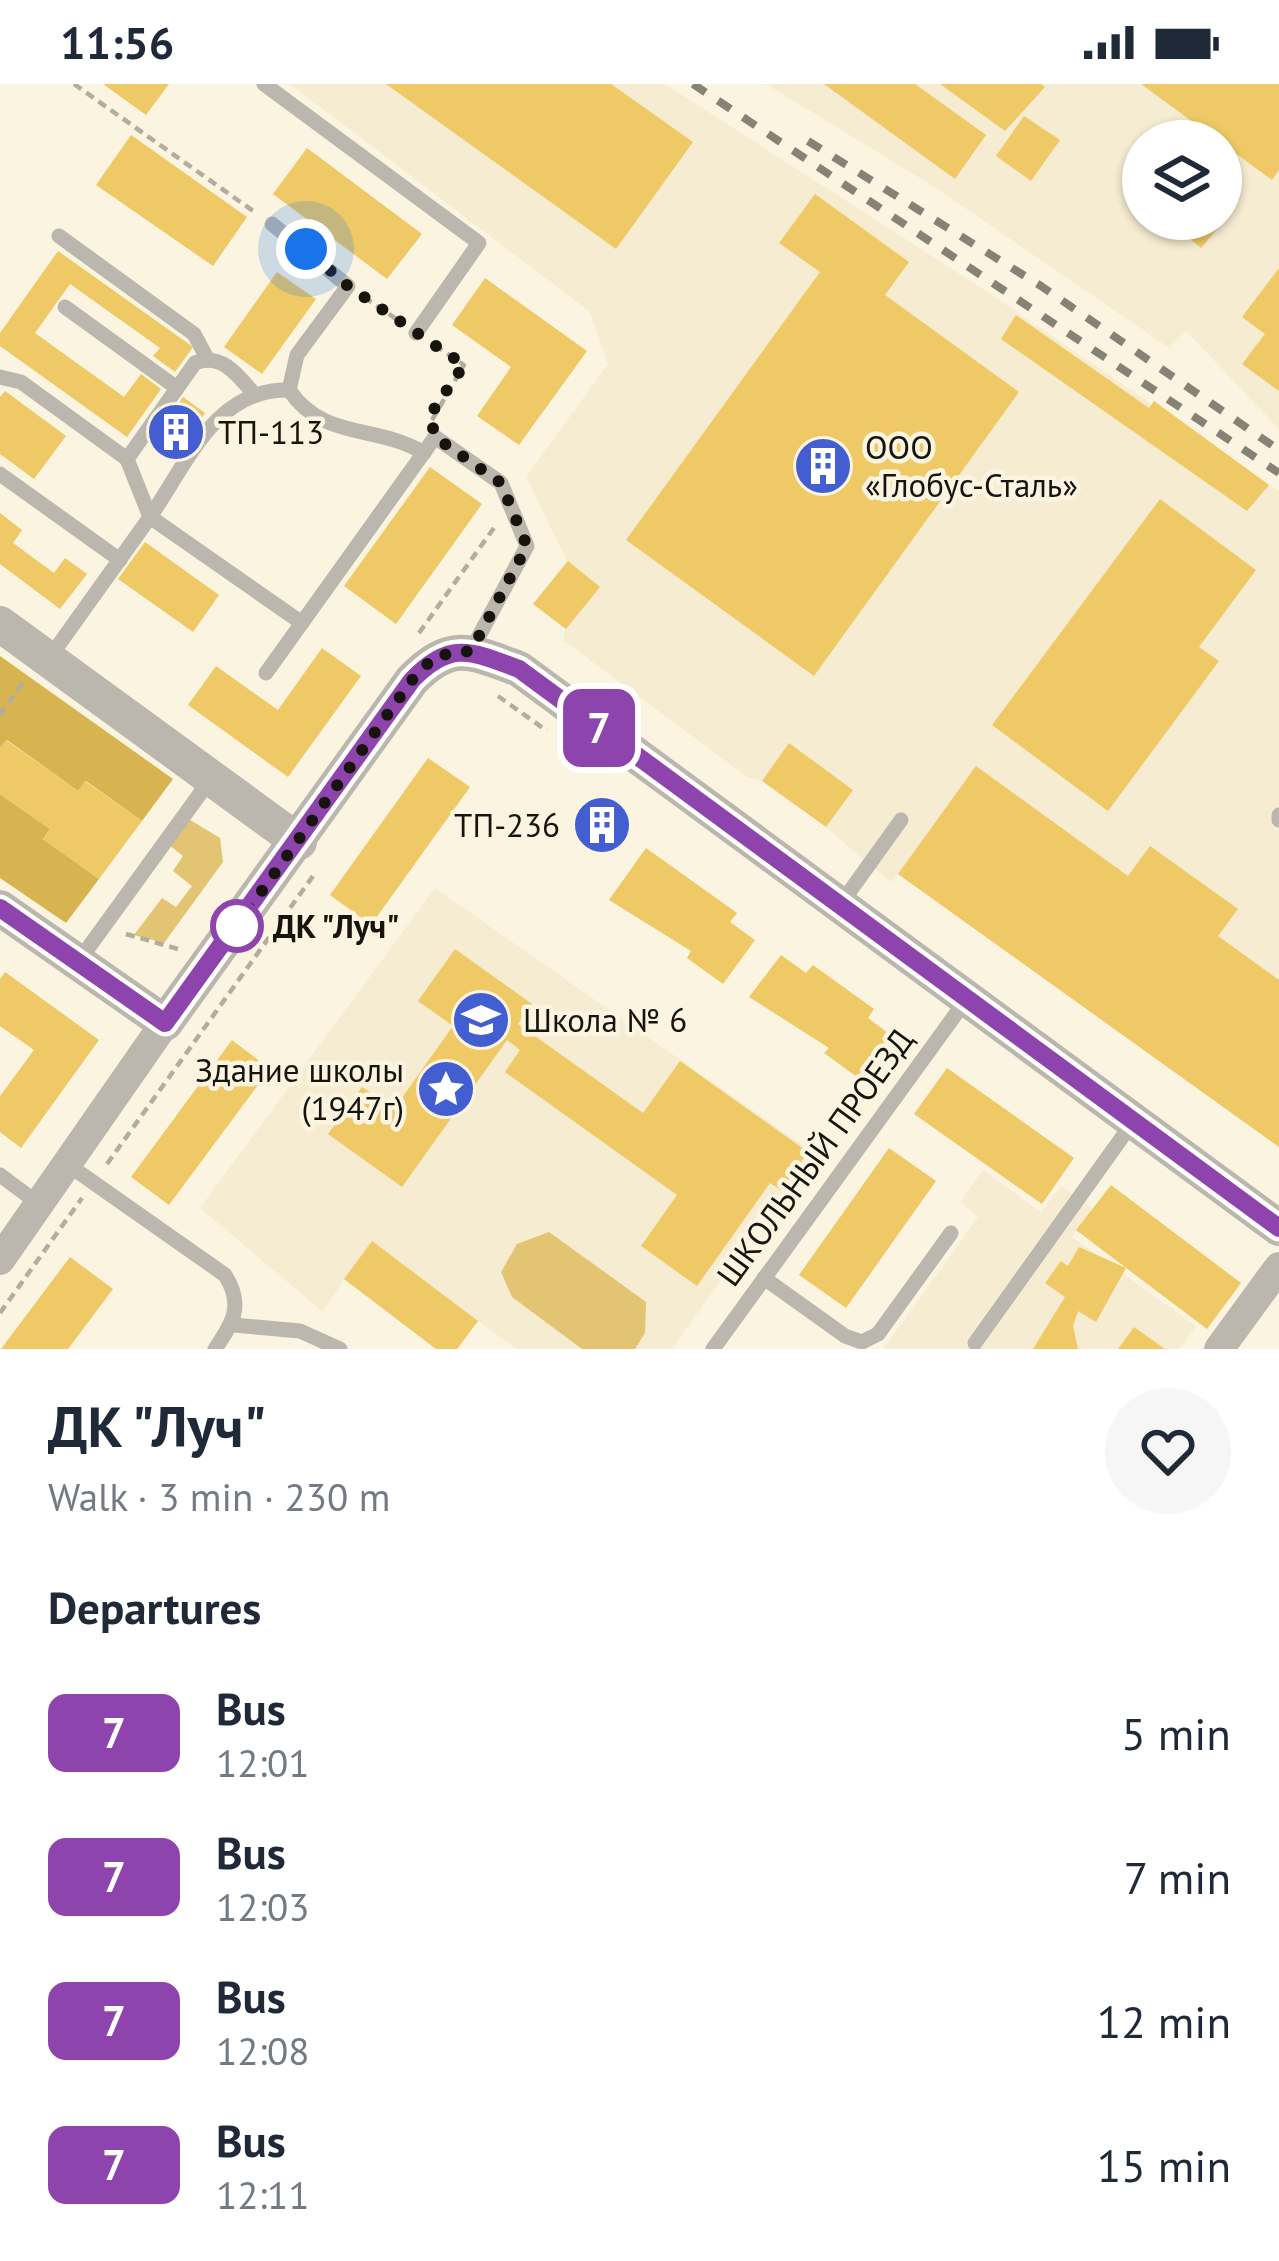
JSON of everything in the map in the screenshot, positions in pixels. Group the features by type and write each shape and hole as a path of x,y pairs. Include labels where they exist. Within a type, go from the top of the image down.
{"street":[{"path":"0,624 38,668 212,778 307,858"},
{"path":"0,1260 165,1023 229,965 307,858 412,680 435,656 471,651 519,669 1279,1228"},
{"path":"0,908 165,1023"},
{"path":"1219,1349 1279,1267"}],"lane":[{"path":"264,84 479,243 416,333"},
{"path":"272,224 340,274 348,286 297,356 289,390"},
{"path":"59,236 194,334 207,358 231,369 254,394"},
{"path":"65,307 177,388"},
{"path":"127,459 195,363 207,358"},
{"path":"0,376 21,382 127,459 150,517 302,623"},
{"path":"38,668 228,404 254,394 289,390"},
{"path":"289,390 317,421 346,432 398,437 424,453"},
{"path":"266,673 435,437 501,483 527,546 471,651"},
{"path":"0,474 120,560"},
{"path":"78,962 212,778"},
{"path":"839,906 901,820"},
{"name":"ШКОЛЬНЫЙ ПРОЕЗД","path":"713,1349 966,1000"},
{"path":"975,1343 1133,1122"},
{"path":"67,1164 225,1275 236,1297 233,1324 215,1349"},
{"path":"0,1175 39,1204"},
{"path":"764,1278 845,1336 862,1342 878,1334 951,1233"},
{"path":"233,1324 300,1331 340,1349"}],"path":[{"path":"74,84 272,224"},
{"path":"348,286 464,365 430,415 435,437"},
{"path":"0,716 38,668"},
{"path":"488,690 558,740"},
{"path":"0,1312 94,1182 229,965 307,858"},
{"path":"103,927 229,965"}],"shaded area":[{"path":"290,84 665,84 986,291 1279,491 1279,1147 898,874 891,882 869,864 826,827 852,789 790,744 762,781 747,777 563,640 565,629 533,604 567,561 526,477 608,364 590,312"},
{"path":"766,84 1279,84 1279,429 1186,331 1169,348 933,186"},
{"path":"0,656 173,779 142,821 86,781 78,791 7,740 0,748"},
{"path":"0,794 50,829 43,839 99,879 66,923 0,878"},
{"path":"182,815 220,838 223,862 164,943 134,935 162,898 176,907 192,886 173,871 183,856 164,841"},
{"name":"Школа № 6","path":"435,888 812,1152 672,1349 517,1349 478,1321 457,1349 436,1349 344,1279 323,1312 200,1208"},
{"path":"983,1170 1041,1212 1061,1186 1092,1208 1072,1237 1196,1326 1179,1349 1165,1349 1134,1327 1118,1349 883,1349 978,1217 960,1202"},
{"path":"549,1232 646,1302 645,1333 635,1349 582,1349 512,1297 501,1272 517,1244"}],"building":[{"path":"103,84 169,84 146,115"},
{"path":"386,84 611,84 693,142 616,249"},
{"path":"824,84 915,84 986,135 955,179"},
{"path":"940,84 1041,84 1045,87 1005,131"},
{"path":"1141,84 1279,84 1279,170 1272,180 1242,158 1242,120 1190,120"},
{"path":"1024,116 1060,140 1031,181 996,156"},
{"path":"131,135 247,217 213,266 96,185"},
{"path":"307,148 422,234 387,279 273,194"},
{"name":"ООО «Глобус-Сталь»","path":"815,194 909,262 885,295 1019,392 814,676 626,540 820,272 779,243"},
{"path":"58,251 193,347 175,372 153,356 160,348 70,284 35,333 124,397 141,374 161,389 127,437 0,346 0,333"},
{"path":"1279,268 1279,391 1242,364 1265,334 1242,317"},
{"path":"277,272 316,299 262,374 224,347"},
{"path":"485,278 587,351 519,445 477,416 511,367 452,325"},
{"path":"1016,315 1149,408 1154,401 1269,485 1247,511 1001,339"},
{"path":"5,391 66,436 34,479 0,454 0,397"},
{"path":"183,397 205,413 180,450 158,434"},
{"path":"430,467 482,504 396,624 344,586"},
{"path":"1160,499 1256,570 1199,647 1219,661 1108,811 992,725"},
{"path":"0,513 22,530 13,543 54,573 65,558 87,574 60,609 0,564"},
{"path":"145,542 219,595 193,632 118,579"},
{"path":"568,561 600,587 566,629 533,604"},
{"path":"322,648 361,676 288,777 188,705 216,666 278,710"},
{"path":"6,740 78,791 85,781 142,821 99,879 43,839 50,829 0,794 0,748"},
{"path":"789,743 853,790 826,827 762,781"},
{"path":"428,758 470,787 371,925 330,895"},
{"path":"976,766 1128,876 1150,846 1238,909 1218,936 1279,980 1279,1147 898,874"},
{"name":"ТП-236","path":"596,806 622,826 609,844 582,824"},
{"path":"646,848 737,913 730,922 755,940 723,984 687,958 691,951 609,900"},
{"path":"455,949 532,1004 518,1024 643,1113 680,1061 808,1152 781,1190 770,1183 697,1286 641,1246 677,1195 505,1072 520,1050 507,1040 402,1187 328,1134 362,1087 394,1109 453,1026 418,1001"},
{"path":"781,955 806,973 813,965 874,1009 868,1018 892,1036 861,1080 824,1053 829,1048 749,997"},
{"path":"5,972 99,1040 21,1148 0,1132 0,1096 34,1050 0,1026 0,979"},
{"path":"232,1040 270,1069 169,1205 131,1177"},
{"path":"947,1068 1074,1158 1042,1204 914,1114"},
{"path":"889,1148 936,1181 846,1308 799,1275"},
{"path":"1111,1185 1241,1283 1207,1329 1076,1230"},
{"path":"372,1241 478,1321 457,1349 436,1349 344,1279"},
{"path":"1079,1247 1126,1268 1096,1322 1078,1311 1073,1326 1078,1349 1033,1349 1065,1297 1045,1283 1061,1261 1068,1266"},
{"path":"70,1257 113,1289 68,1349 1,1349"},
{"path":"1134,1327 1165,1349 1118,1349"}],"railway":[{"path":"693,84 1279,473"},
{"path":"808,141 1041,286 1279,450"}],"bus line":[{"name":"7","path":"0,908 165,1023 412,680 435,656 471,651 519,669 1279,1228"}],"place":[{"name":"ТП-113","path":"176,432"},
{"name":"ООО «Глобус-Сталь»","path":"823,466"},
{"name":"ТП-236","path":"602,825"},
{"name":"ДК \"Луч\"","path":"237,926"},
{"name":"Школа № 6","path":"481,1020"},
{"name":"Здание школы (1947г)","path":"446,1089"}],"route":[{"path":"237,926 412,680 435,656 471,651 527,546 501,483 435,437 430,415 464,365 348,286 340,274 306,249"}]}
